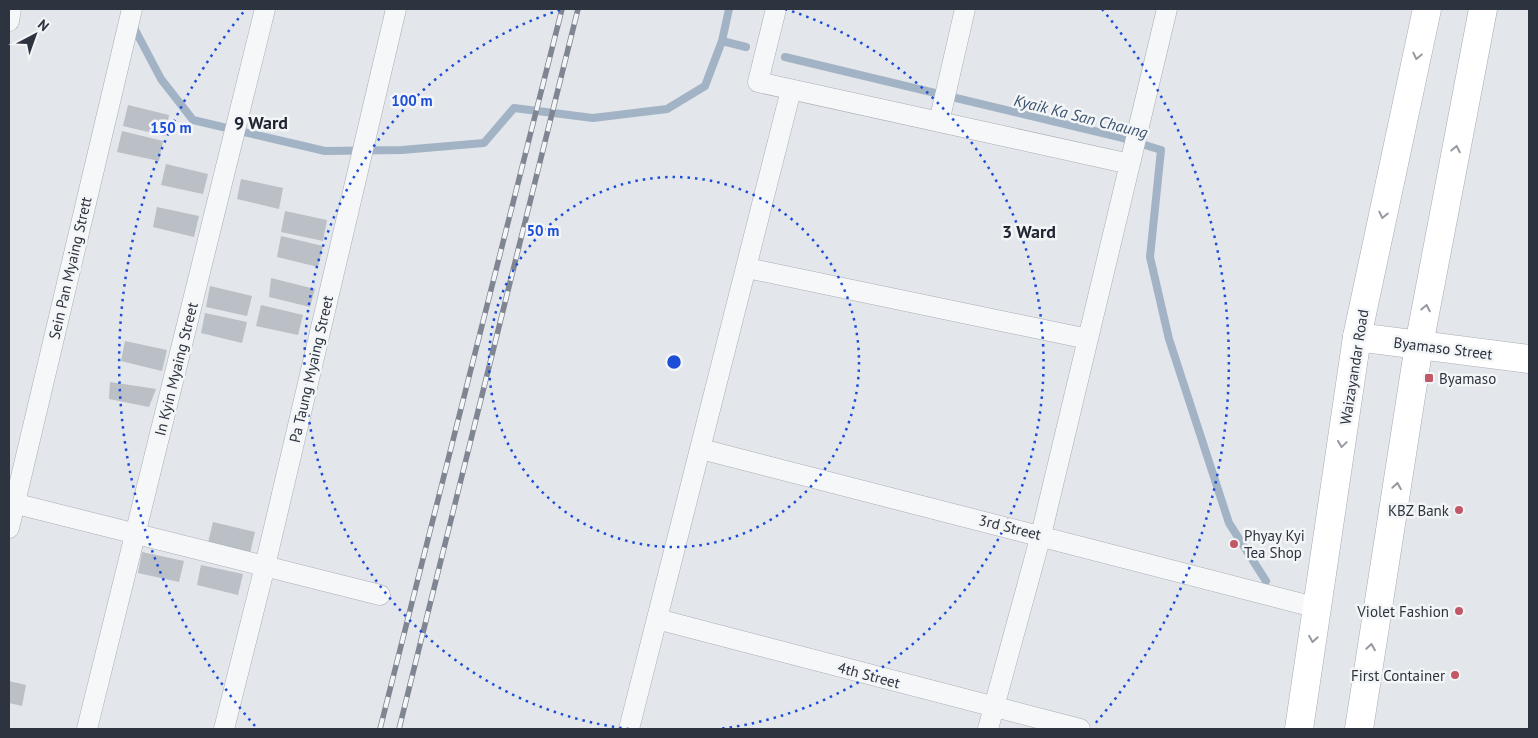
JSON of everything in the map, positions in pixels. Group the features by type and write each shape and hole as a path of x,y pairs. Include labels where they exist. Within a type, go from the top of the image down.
{"main road":[{"name":"Waizayandar Road","path":"1299,729 1357,337 1427,9"},
{"path":"1359,729 1419,344 1483,9"},
{"name":"Byamaso Street","path":"1357,337 1529,359"}],"street":[{"path":"9,21 12,9"},
{"name":"Sein Pan Myaing Strett","path":"9,528 12,502 132,9"},
{"name":"In Kyin Myaing Street","path":"87,729 265,9"},
{"name":"Pa Taung Myaing Street","path":"224,729 265,566 396,9"},
{"path":"776,9 758,82 1130,164"},
{"path":"938,122 964,9"},
{"path":"988,729 1041,535 1168,9"},
{"path":"629,729 791,90"},
{"path":"747,268 1088,339"},
{"name":"3rd Street","path":"700,449 1041,535 1318,608"},
{"path":"12,502 380,595"},
{"name":"4th Street","path":"657,619 993,708 1080,729"}],"building":[{"path":"128,105 169,115 165,136 123,126"},
{"path":"122,131 163,141 159,161 117,152"},
{"path":"166,164 208,174 203,194 161,185"},
{"path":"241,179 283,188 279,209 237,199"},
{"path":"157,207 199,216 194,237 153,227"},
{"path":"285,211 327,220 323,241 281,232"},
{"path":"281,236 323,246 318,267 277,257"},
{"path":"271,278 315,289 310,307 269,297"},
{"path":"210,286 252,296 247,316 206,307"},
{"path":"261,305 303,315 298,335 256,326"},
{"path":"205,313 247,322 242,343 201,333"},
{"path":"125,341 167,350 162,371 121,361"},
{"path":"110,382 156,389 149,407 109,399"},
{"path":"213,522 255,532 250,553 208,543"},
{"path":"142,552 184,561 179,582 138,573"},
{"path":"201,565 243,574 238,595 197,585"},
{"path":"9,681 26,685 22,706 9,703"}],"waterway":[{"path":"132,24 161,79 193,120 325,151 402,150 484,143 514,108 593,118 667,109 705,86 722,41 729,9"},
{"name":"Kyaik Ka San Chaung","path":"722,41 746,47"},
{"name":"Kyaik Ka San Chaung","path":"785,57 1119,137 1161,150 1150,257 1169,339 1229,523 1266,581"}],"railway":[{"path":"380,729 562,9"},
{"path":"399,729 578,9"}],"place":[{"name":"Byamaso","path":"1429,378"},
{"name":"KBZ Bank","path":"1459,510"},
{"name":"Phyay Kyi Tea Shop","path":"1234,544"},
{"name":"Violet Fashion","path":"1459,611"},
{"name":"First Container","path":"1455,675"}],"district":[{"name":"9 Ward","path":"261,122"},
{"name":"3 Ward","path":"1029,231"}]}
